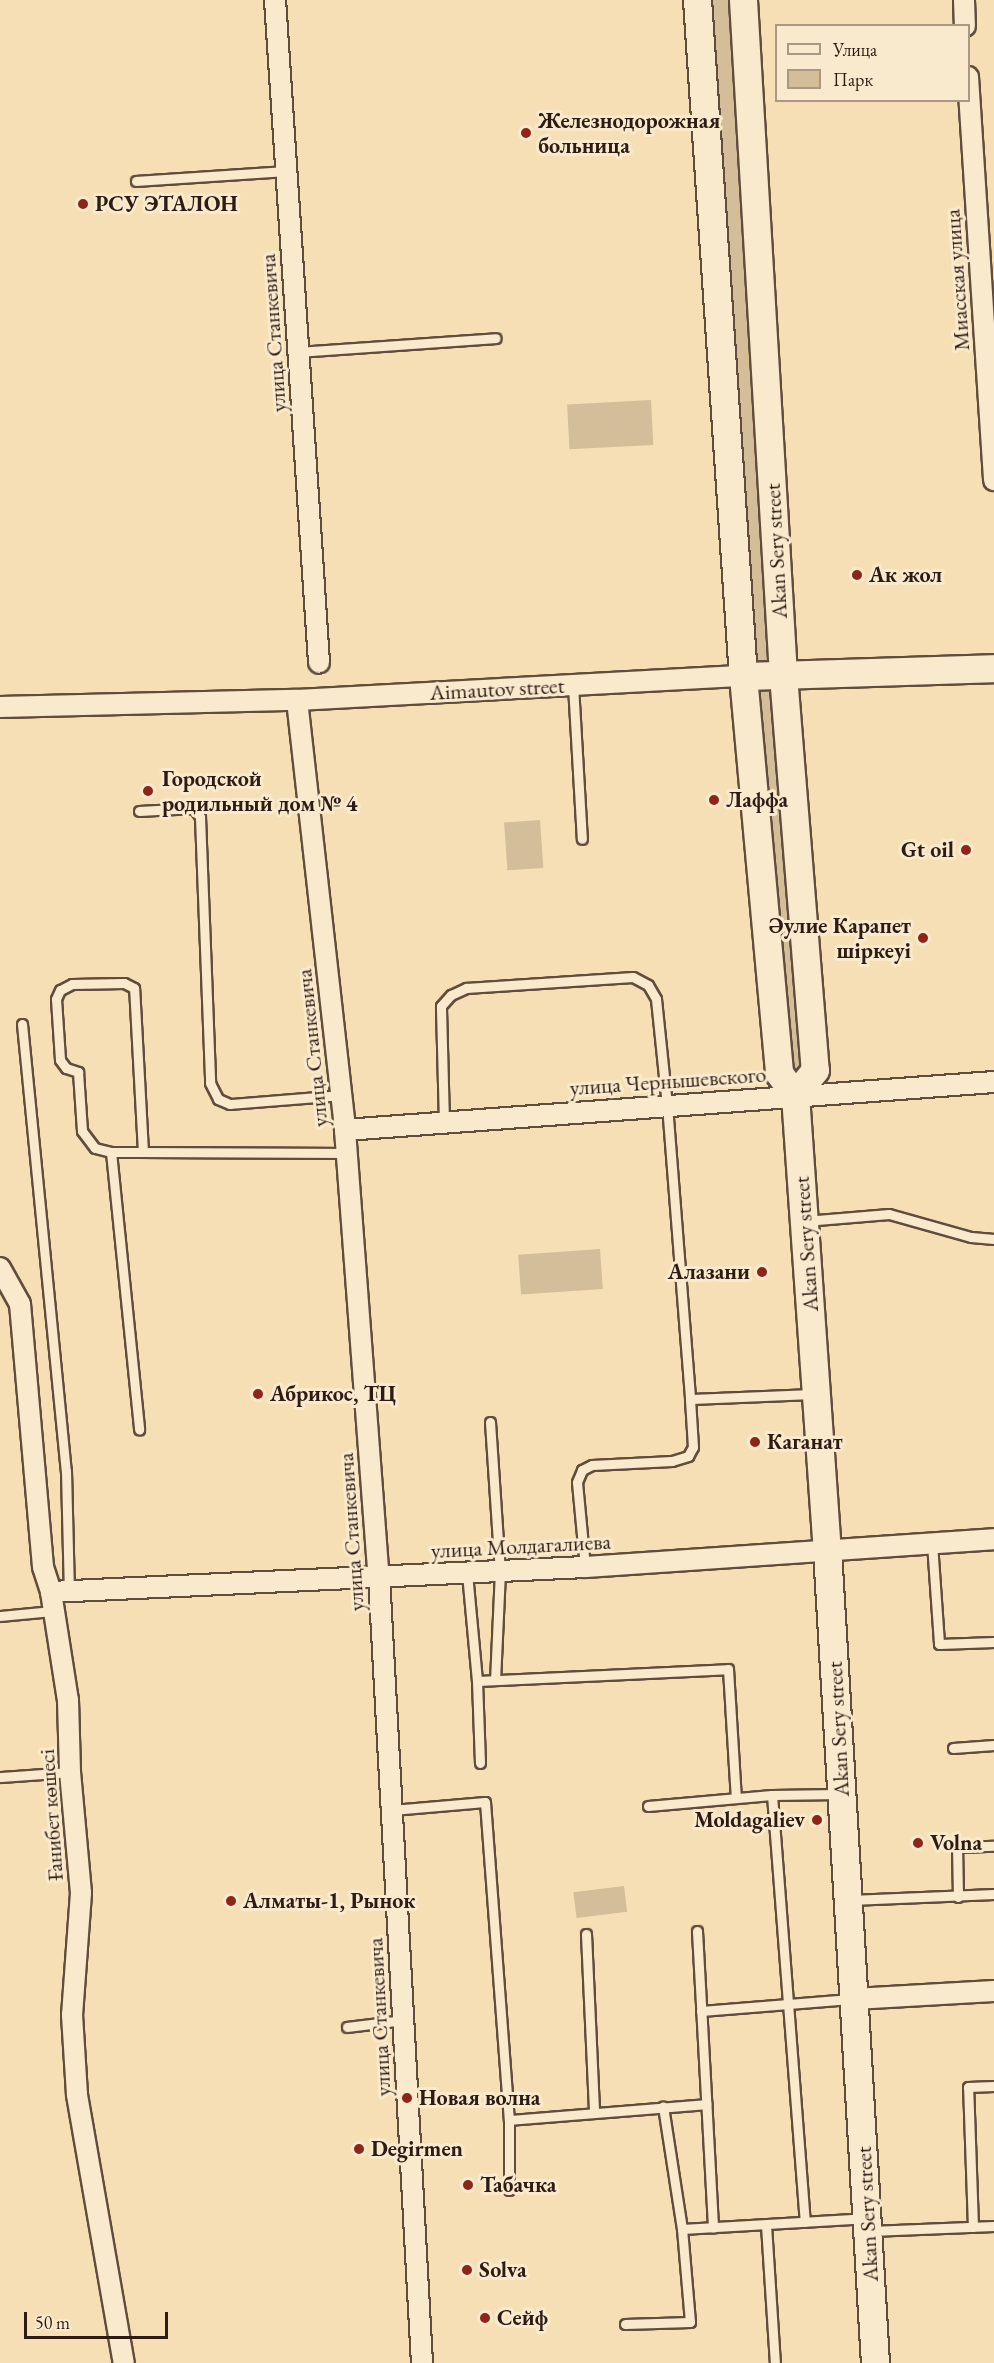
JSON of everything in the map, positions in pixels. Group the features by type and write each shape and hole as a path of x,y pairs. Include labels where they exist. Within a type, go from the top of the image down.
{"street":[{"name":"улица Станкевича","path":"275,0 319,663"},
{"name":"Akan Sery street","path":"697,0 743,676 778,1073 795,1095 827,1551 875,2363"},
{"name":"Akan Sery street","path":"743,0 783,675 815,1070 795,1095"},
{"path":"964,0 965,24"},
{"name":"Миасская улица","path":"970,94 994,480"},
{"name":"Aimautov street","path":"0,707 297,700 743,676 994,668"},
{"name":"улица Станкевича","path":"297,700 345,1130 379,1577 422,2363"},
{"name":"улица Чернышевского","path":"345,1130 994,1082"},
{"name":"Ғанибет көшесі","path":"0,1268 20,1304 43,1567 58,1598 68,1700 70,1772 81,1893 72,2015 77,2095 124,2363"},
{"name":"улица Молдагалиева","path":"58,1598 379,1577 585,1567 994,1539"},
{"path":"854,1999 994,1990"}],"lane":[{"path":"136,181 286,171"},
{"path":"298,352 496,338"},
{"path":"573,685 582,839"},
{"path":"139,811 194,808 200,816 210,1083 218,1099 230,1104 341,1095"},
{"path":"444,1123 441,1006 451,994 466,988 633,977 648,985 656,999 667,1105 693,1447 688,1456 672,1461 592,1465 582,1470 577,1482 585,1567"},
{"path":"143,1152 134,988 124,983 72,984 60,990 56,999 60,1060 66,1068 78,1072 82,1131 95,1148 111,1152 347,1153"},
{"path":"0,1616 58,1598 64,1448 22,1024"},
{"path":"111,1152 139,1430"},
{"path":"804,1221 889,1214 971,1237 994,1239"},
{"path":"690,1399 816,1394"},
{"path":"490,1422 500,1571 495,1680"},
{"path":"932,1543 939,1644 994,1642"},
{"path":"467,1573 477,1681 480,1763"},
{"path":"477,1681 728,1670 736,1798"},
{"path":"953,1748 994,1744"},
{"path":"0,1777 70,1772"},
{"path":"648,1806 772,1795 842,1794"},
{"path":"772,1795 805,2222"},
{"path":"392,1810 485,1802 509,2120 509,2190"},
{"path":"958,1897 957,1847 994,1846"},
{"path":"848,1900 994,1894"},
{"path":"697,1931 713,2229"},
{"path":"586,1934 594,2112"},
{"path":"701,2011 854,1999"},
{"path":"347,2027 404,2020"},
{"path":"972,2227 968,2087 994,2086"},
{"path":"509,2120 706,2104"},
{"path":"625,2324 690,2322 682,2229 663,2106"},
{"path":"682,2229 805,2222 994,2226"},
{"path":"766,2225 775,2363"}],"green space":[{"path":"707,0 737,0 775,666 750,665"},
{"path":"651,400 653,445 569,449 567,404"},
{"path":"752,685 776,686 805,1065 793,1079"},
{"path":"540,820 543,868 507,870 504,823"},
{"path":"600,1249 603,1289 521,1295 518,1255"},
{"path":"624,1886 627,1912 577,1918 573,1892"}],"place":[{"name":"Железнодорожная больница","path":"526,133"},
{"name":"РСУ ЭТАЛОН","path":"83,204"},
{"name":"Ак жол","path":"857,575"},
{"name":"Городской родильный дом № 4","path":"148,791"},
{"name":"Лаффа","path":"714,800"},
{"name":"Gt oil","path":"966,850"},
{"name":"Әулие Карапет шіркеуі","path":"923,938"},
{"name":"Алазани","path":"762,1272"},
{"name":"Абрикос, ТЦ","path":"258,1394"},
{"name":"Каганат","path":"755,1442"},
{"name":"Moldagaliev","path":"817,1820"},
{"name":"Volna","path":"918,1843"},
{"name":"Алматы-1, Рынок","path":"231,1901"},
{"name":"Новая волна","path":"407,2098"},
{"name":"Degirmen","path":"359,2149"},
{"name":"Табачка","path":"468,2185"},
{"name":"Solva","path":"467,2270"},
{"name":"Сейф","path":"485,2318"}]}
